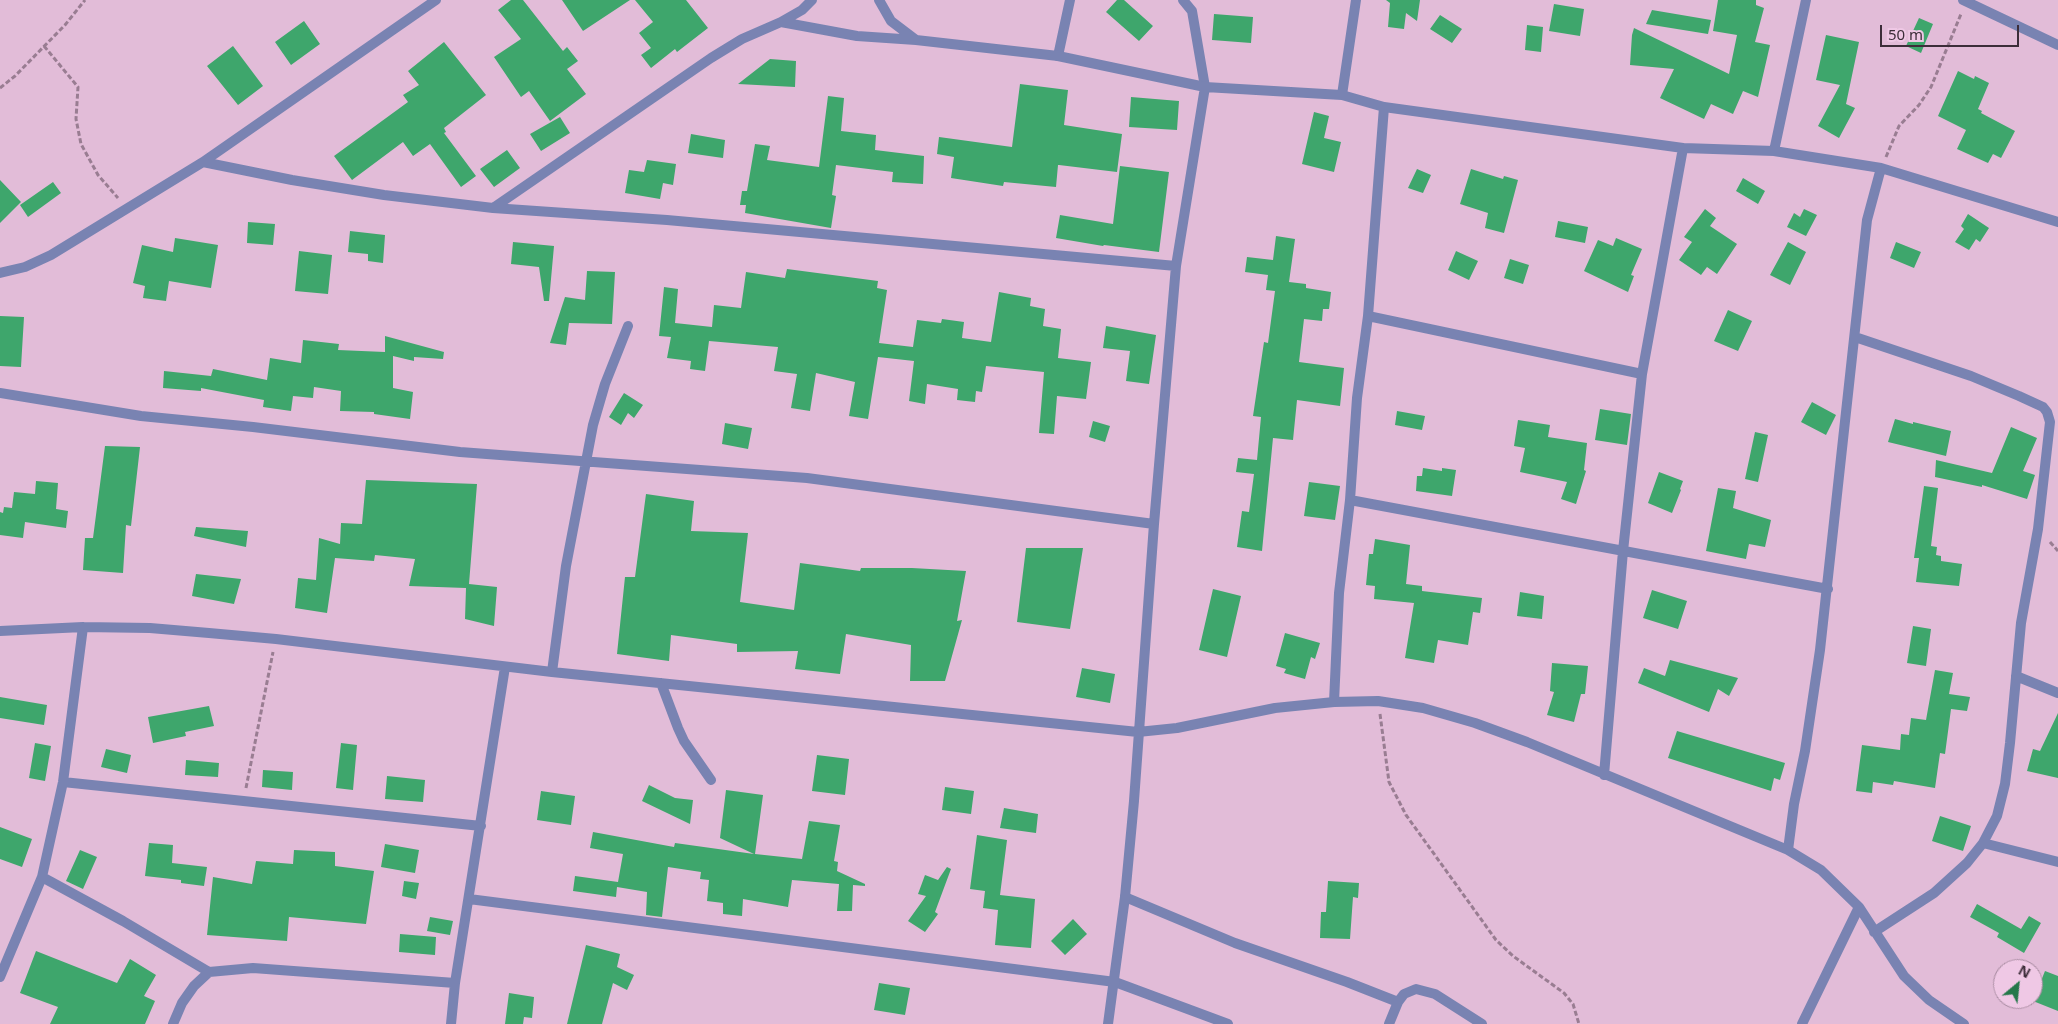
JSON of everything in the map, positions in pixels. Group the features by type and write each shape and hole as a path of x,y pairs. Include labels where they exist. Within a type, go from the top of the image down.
{"street":[{"path":"0,273 25,267 51,255 203,162 436,0"},
{"path":"493,208 711,58 802,10 812,0"},
{"path":"878,0 892,21 916,40"},
{"path":"1058,56 1070,0"},
{"path":"1108,1024 1125,897 1176,266 1205,87 1192,11 1183,0"},
{"path":"1342,95 1356,0"},
{"path":"1774,151 1806,0"},
{"path":"1965,1 2058,45"},
{"path":"781,22 858,36 916,40 1058,56 1205,87 1342,95 1384,107 1683,148 1774,151 1881,168 2058,222"},
{"path":"1334,702 1339,593 1350,500 1357,398 1368,316 1384,107"},
{"path":"1604,775 1623,551 1642,374 1683,148"},
{"path":"203,162 292,180 384,195 493,208 667,220 1176,266"},
{"path":"1788,850 1794,804 1805,751 1828,589 1867,220 1881,168"},
{"path":"1368,316 1642,374"},
{"path":"552,672 566,566 593,425 605,384 628,326"},
{"path":"1855,337 1971,376 2043,407 2047,412 2050,422 2043,492 2021,623 2005,784 1996,816 1983,843 1967,863 1934,893 1874,932"},
{"path":"0,393 141,416 253,427 460,452 807,478 1154,524"},
{"path":"1350,500 1828,589"},
{"path":"0,977 42,877 63,782 83,627"},
{"path":"0,631 83,627 150,628 276,639 552,672 1138,732 1177,728 1275,708 1334,702 1378,701 1423,708 1475,723 1527,742 1788,850 1821,870 1859,907 1904,976 1929,1000 1964,1024"},
{"path":"451,1024 455,983 506,667"},
{"path":"2016,676 2058,693"},
{"path":"661,683 684,741 711,780"},
{"path":"63,782 481,826"},
{"path":"1983,843 2058,862"},
{"path":"42,877 124,921 209,972 253,968 455,983"},
{"path":"1125,897 1235,943 1348,982 1398,1002"},
{"path":"469,899 1115,982 1228,1024"},
{"path":"1802,1024 1859,907"},
{"path":"173,1024 182,1003 194,986 209,972"},
{"path":"1389,1024 1398,1002 1404,994 1416,989 1435,994 1482,1024"}],"path":[{"path":"0,88 15,76 44,46 85,0"},
{"path":"1881,168 1899,126 1919,105 1931,87 1965,1"},
{"path":"44,46 78,87 76,119 81,144 98,175 128,208"},
{"path":"244,800 252,752 276,639"},
{"path":"1378,701 1389,782 1406,815 1496,940 1513,956 1564,993 1572,1004 1579,1024"}],"building":[{"path":"511,0 523,0 563,51 567,47 578,61 567,69 586,94 550,121 529,91 521,97 494,57 521,39 498,10"},
{"path":"562,0 630,0 583,31"},
{"path":"635,0 686,0 708,28 677,52 675,49 651,68 641,55 651,48 639,33 653,22"},
{"path":"1117,0 1124,0 1153,26 1139,41 1106,12"},
{"path":"1386,0 1420,0 1417,21 1406,13 1404,29 1388,27 1390,3"},
{"path":"1718,0 1756,0 1756,5 1764,8 1755,42 1770,45 1758,97 1743,91 1733,114 1711,104 1704,119 1660,98 1674,69 1630,65 1632,35 1634,28 1729,74 1737,35 1713,31"},
{"path":"1554,4 1584,9 1580,36 1549,31"},
{"path":"1652,10 1711,20 1708,34 1646,24"},
{"path":"1214,14 1253,17 1251,43 1212,40"},
{"path":"1440,15 1462,29 1452,43 1430,29"},
{"path":"1919,18 1933,24 1921,53 1906,46"},
{"path":"304,21 320,44 291,65 275,42"},
{"path":"1527,25 1543,27 1541,52 1525,50"},
{"path":"1826,35 1859,42 1846,104 1855,108 1839,138 1818,126 1840,85 1816,80"},
{"path":"444,42 486,95 444,128 446,132 444,133 476,176 461,187 430,144 413,156 403,142 352,180 334,156 408,102 403,95 419,85 408,71"},
{"path":"233,46 263,86 238,105 207,66"},
{"path":"770,59 796,61 795,87 738,84"},
{"path":"1958,71 1974,79 1975,76 1989,83 1978,109 1982,111 1981,113 2015,131 2001,158 1993,154 1988,163 1957,149 1966,130 1938,116"},
{"path":"1020,84 1068,90 1064,125 1122,134 1117,172 1058,165 1056,187 1004,182 1003,186 951,178 954,157 937,154 939,137 1012,147"},
{"path":"828,96 844,98 841,131 876,135 875,150 924,156 923,184 892,182 893,172 836,165 832,195 836,196 831,228 745,213 746,205 740,205 742,191 747,191 755,144 770,146 767,160 819,167"},
{"path":"1131,97 1179,101 1177,130 1129,127"},
{"path":"1314,112 1329,116 1324,138 1341,142 1334,172 1302,164"},
{"path":"560,117 570,133 541,151 530,134"},
{"path":"691,134 725,140 723,158 688,153"},
{"path":"507,150 520,168 494,187 480,169"},
{"path":"647,160 676,164 673,185 663,183 660,199 625,193 629,170 644,172"},
{"path":"1120,166 1169,172 1159,252 1103,246 1056,238 1060,215 1113,224"},
{"path":"1417,169 1431,175 1423,193 1408,188"},
{"path":"1471,169 1503,179 1504,176 1518,180 1504,233 1485,228 1488,213 1460,204"},
{"path":"1743,178 1765,191 1758,204 1736,191"},
{"path":"0,180 21,202 0,223"},
{"path":"53,182 61,193 28,217 20,205"},
{"path":"1705,209 1716,218 1710,226 1737,244 1717,274 1707,267 1701,275 1679,260 1692,242 1684,237"},
{"path":"1804,209 1817,215 1806,236 1787,227 1794,213 1800,217"},
{"path":"1968,214 1989,228 1980,242 1976,239 1969,250 1955,242 1964,229 1961,226"},
{"path":"1558,221 1588,227 1585,243 1555,237"},
{"path":"248,222 275,224 273,245 247,243"},
{"path":"350,231 385,235 383,263 368,261 368,254 348,252"},
{"path":"1276,236 1295,239 1289,282 1306,284 1306,288 1331,292 1329,309 1323,309 1322,321 1304,319 1299,362 1344,368 1340,406 1297,400 1293,440 1273,438 1262,551 1237,547 1242,511 1249,512 1254,474 1236,472 1238,458 1257,460 1261,417 1253,416 1264,342 1268,343 1275,291 1266,290 1268,275 1245,272 1247,257 1273,260"},
{"path":"175,238 218,245 211,288 169,281 166,301 143,298 145,286 133,283 142,245 173,252"},
{"path":"1616,238 1642,249 1631,275 1634,276 1628,292 1584,271 1598,240 1613,246"},
{"path":"513,242 554,246 549,301 544,301 539,267 511,264"},
{"path":"1788,242 1806,252 1790,285 1770,275"},
{"path":"1896,242 1921,252 1914,268 1890,258"},
{"path":"299,251 332,255 328,294 295,291"},
{"path":"1456,251 1478,261 1469,280 1448,270"},
{"path":"1510,259 1529,265 1523,284 1504,278"},
{"path":"787,269 878,281 877,288 887,290 879,343 913,347 917,320 941,323 942,319 964,322 962,338 991,342 999,292 1031,298 1030,306 1045,309 1043,326 1061,329 1058,358 1091,362 1086,399 1057,396 1054,434 1039,433 1044,372 986,366 982,392 976,391 975,402 957,400 958,389 927,384 925,404 909,401 914,361 878,357 868,419 849,416 855,382 816,373 810,411 791,408 797,374 774,371 778,347 709,341 705,371 690,369 691,361 667,358 671,337 659,336 664,287 678,289 675,323 712,327 714,305 741,308 746,272 785,278"},
{"path":"587,271 615,272 612,324 569,323 566,345 550,343 565,297 585,300"},
{"path":"1728,310 1752,321 1738,351 1714,341"},
{"path":"0,316 24,317 21,367 0,366"},
{"path":"1106,326 1156,335 1149,384 1126,381 1130,351 1103,348"},
{"path":"385,336 444,352 443,359 414,357 414,361 393,356 393,388 413,392 410,419 374,414 374,412 340,411 341,391 314,387 313,398 293,396 291,411 263,407 264,400 201,388 201,391 163,388 164,371 211,376 213,369 267,380 270,358 301,363 303,340 339,344 338,350 385,352"},
{"path":"624,393 643,405 634,418 628,413 621,425 609,417"},
{"path":"1812,402 1836,415 1826,435 1801,422"},
{"path":"1600,409 1631,414 1627,445 1595,440"},
{"path":"1397,411 1425,416 1422,430 1395,425"},
{"path":"1895,419 1951,431 1946,456 1888,442"},
{"path":"1518,420 1550,425 1548,437 1587,443 1584,470 1586,471 1576,504 1561,499 1567,482 1520,472 1525,448 1514,446"},
{"path":"1093,421 1110,426 1105,442 1089,437"},
{"path":"725,423 752,428 748,449 722,444"},
{"path":"2011,427 2037,438 2023,471 2035,475 2027,499 1982,485 1982,487 1935,477 1936,460 1992,473"},
{"path":"1755,432 1768,435 1758,482 1745,479"},
{"path":"105,446 140,447 131,526 126,525 123,573 83,570 85,538 93,538"},
{"path":"1423,468 1442,471 1442,468 1456,470 1452,496 1416,491 1417,476 1422,476"},
{"path":"1659,472 1683,481 1672,513 1648,503"},
{"path":"366,480 477,484 469,584 497,587 494,626 465,619 466,588 409,586 415,559 375,555 374,561 335,558 327,613 295,608 298,578 316,580 319,538 340,544 341,523 362,524"},
{"path":"36,481 58,483 56,509 68,511 66,528 25,522 23,538 0,535 0,512 3,513 4,507 12,508 14,492 35,494"},
{"path":"1309,482 1340,486 1335,520 1304,516"},
{"path":"1924,486 1938,488 1931,546 1937,547 1936,555 1941,556 1941,561 1962,564 1959,586 1916,582 1919,558 1914,558"},
{"path":"1718,488 1736,491 1733,508 1771,520 1765,547 1749,544 1746,559 1706,551"},
{"path":"646,494 694,501 691,531 748,533 740,602 794,610 800,563 860,571 861,568 912,568 966,571 957,621 962,620 945,681 910,681 911,645 846,634 840,674 795,669 798,651 737,652 737,644 671,635 669,661 617,654 625,577 635,577"},
{"path":"196,527 248,531 246,547 194,536"},
{"path":"1375,539 1410,545 1406,584 1422,586 1422,591 1482,598 1480,613 1473,612 1468,645 1438,640 1434,663 1405,658 1414,603 1374,599 1375,586 1366,585 1369,554 1373,554"},
{"path":"1026,548 1083,548 1070,629 1017,622"},
{"path":"196,574 241,579 234,604 192,596"},
{"path":"1213,589 1241,596 1227,657 1199,650"},
{"path":"1652,590 1687,601 1678,629 1643,618"},
{"path":"1520,592 1544,596 1542,619 1517,616"},
{"path":"1913,626 1931,629 1926,666 1907,663"},
{"path":"1285,633 1320,643 1315,659 1311,657 1305,679 1284,673 1286,669 1276,666"},
{"path":"1670,660 1738,678 1729,696 1718,689 1709,712 1638,683 1644,668 1665,676"},
{"path":"1552,663 1588,666 1585,694 1581,694 1574,722 1547,715 1554,692 1550,691"},
{"path":"1082,668 1115,674 1110,703 1076,697"},
{"path":"1935,670 1953,673 1949,694 1970,697 1967,711 1951,709 1945,754 1940,753 1935,788 1894,781 1893,785 1873,782 1872,793 1856,791 1862,745 1900,750 1901,734 1909,735 1911,718 1926,720"},
{"path":"0,697 47,705 44,725 0,718"},
{"path":"209,706 214,726 185,732 186,736 153,743 148,717"},
{"path":"2058,713 2058,778 2027,771 2033,749 2040,751"},
{"path":"1677,731 1785,763 1780,780 1774,778 1771,791 1668,758"},
{"path":"35,743 51,746 45,781 29,778"},
{"path":"341,743 357,745 353,790 336,788"},
{"path":"106,749 131,755 127,773 101,767"},
{"path":"817,755 849,759 845,795 812,791"},
{"path":"186,760 219,763 218,777 185,775"},
{"path":"263,770 293,772 292,790 262,787"},
{"path":"387,776 425,780 423,802 385,799"},
{"path":"649,785 675,798 693,800 690,824 642,801"},
{"path":"945,787 974,791 971,814 942,810"},
{"path":"726,790 763,795 755,854 802,859 809,821 840,825 834,861 838,862 837,871 865,884 865,886 853,885 852,911 837,911 839,884 792,880 788,907 743,899 742,916 723,914 723,903 707,901 709,880 700,879 701,872 668,867 662,917 646,915 647,892 617,887 616,897 573,891 575,876 618,882 623,854 590,848 593,832 674,847 675,843 754,854 720,838"},
{"path":"541,791 575,796 571,825 537,820"},
{"path":"1004,808 1038,814 1036,833 1000,828"},
{"path":"1940,816 1971,826 1963,851 1932,841"},
{"path":"0,827 32,839 22,867 0,859"},
{"path":"977,835 1007,840 1000,895 1035,899 1031,948 995,945 998,910 983,908 985,891 970,889"},
{"path":"149,843 173,845 172,863 207,867 204,886 181,883 181,880 145,876"},
{"path":"385,844 419,850 415,873 381,867"},
{"path":"80,850 97,857 83,889 66,881"},
{"path":"294,850 335,852 335,866 374,871 366,924 289,917 287,941 207,935 213,877 252,884 256,861 293,864"},
{"path":"947,867 951,869 935,912 938,914 925,932 908,921 926,896 918,894 925,875 938,880"},
{"path":"404,881 419,883 416,899 402,896"},
{"path":"1328,881 1359,883 1358,898 1353,897 1350,939 1320,938 1321,912 1326,912"},
{"path":"1977,904 2021,929 2029,916 2041,923 2024,953 1997,937 1999,933 1970,917"},
{"path":"430,917 453,921 450,935 427,931"},
{"path":"1073,919 1087,934 1065,955 1051,941"},
{"path":"400,934 436,937 435,955 399,952"},
{"path":"586,945 620,954 617,967 634,975 627,990 613,983 602,1024 567,1024"},
{"path":"36,951 117,983 130,959 156,975 144,996 155,1001 145,1024 50,1024 58,1007 20,993"},
{"path":"2045,971 2058,976 2058,1011 2043,1005 2043,976"},
{"path":"879,983 910,988 905,1015 874,1010"},
{"path":"509,993 534,997 532,1018 524,1017 523,1024 505,1024"}]}
